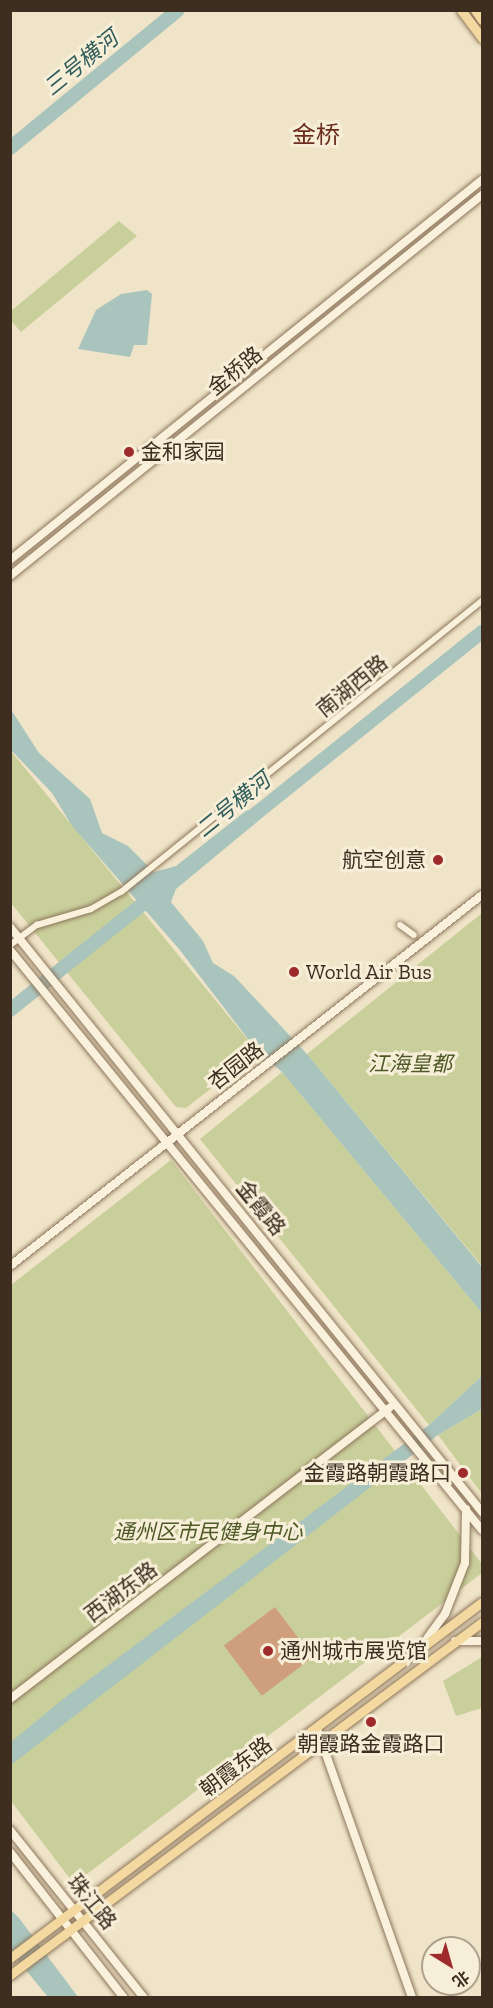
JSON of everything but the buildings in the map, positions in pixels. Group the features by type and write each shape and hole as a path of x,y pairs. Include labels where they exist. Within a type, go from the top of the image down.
{"main road":[{"path":"461,10 483,38"},
{"path":"474,10 483,21"},
{"name":"朝霞东路","path":"10,1958 483,1602"},
{"name":"朝霞东路","path":"11,1975 82,1919 483,1622"}],"street":[{"name":"金桥路","path":"10,560 483,180"},
{"name":"金桥路","path":"10,576 483,195"},
{"name":"南湖西路","path":"10,945 37,925 91,909 121,892 483,601"},
{"name":"杏园路","path":"10,1266 483,894"},
{"path":"400,926 414,935"},
{"name":"金霞路","path":"10,927 483,1512"},
{"name":"金霞路","path":"10,950 170,1140 402,1426 483,1530"},
{"name":"西湖东路","path":"10,1699 396,1404"},
{"path":"470,1496 483,1503"},
{"path":"419,1651 444,1614 465,1563 466,1509"},
{"path":"455,1641 483,1641"},
{"path":"317,1729 412,1998"},
{"name":"珠江路","path":"10,1830 144,1998"},
{"name":"珠江路","path":"10,1852 124,1998"}],"green space":[{"path":"119,221 137,236 21,332 11,321 11,311"},
{"path":"10,750 258,1052 186,1108 176,1107 11,903"},
{"name":"江海皇都","path":"482,913 482,1266 307,1054"},
{"path":"282,1072 482,1313 482,1376 429,1425 200,1139"},
{"name":"通州区市民健身中心","path":"171,1160 482,1564 482,1573 74,1884 11,1801 11,1285"},
{"path":"482,1409 482,1494 438,1435"},
{"path":"482,1657 482,1708 456,1716 443,1681"}],"water":[{"path":"147,290 152,294 147,345 134,345 130,357 78,349 96,310 121,294"},
{"path":"10,708 39,753 90,799 102,833 128,846 154,872 176,866 247,810 257,813 258,821 176,889 171,902 203,941 213,963 234,976 307,1054 482,1267 482,1313 282,1072 258,1052 179,949 72,826 52,793 11,750"},
{"path":"482,1376 482,1409 438,1435 11,1765 11,1742 63,1699 429,1425"},
{"path":"10,1909 78,1997 48,1997 11,1952"}],"waterway":[{"name":"三号横河","path":"10,148 178,10"},
{"name":"二号横河","path":"243,824 482,632"},
{"name":"二号横河","path":"10,1010 153,896"}],"place":[{"name":"金和家园","path":"129,452"},
{"name":"航空创意","path":"438,860"},
{"name":"World Air Bus","path":"294,972"},
{"name":"金霞路朝霞路口","path":"463,1473"},
{"name":"通州城市展览馆","path":"268,1651"},
{"name":"朝霞路金霞路口","path":"371,1722"}],"district":[{"name":"金桥","path":"316,135"}]}
